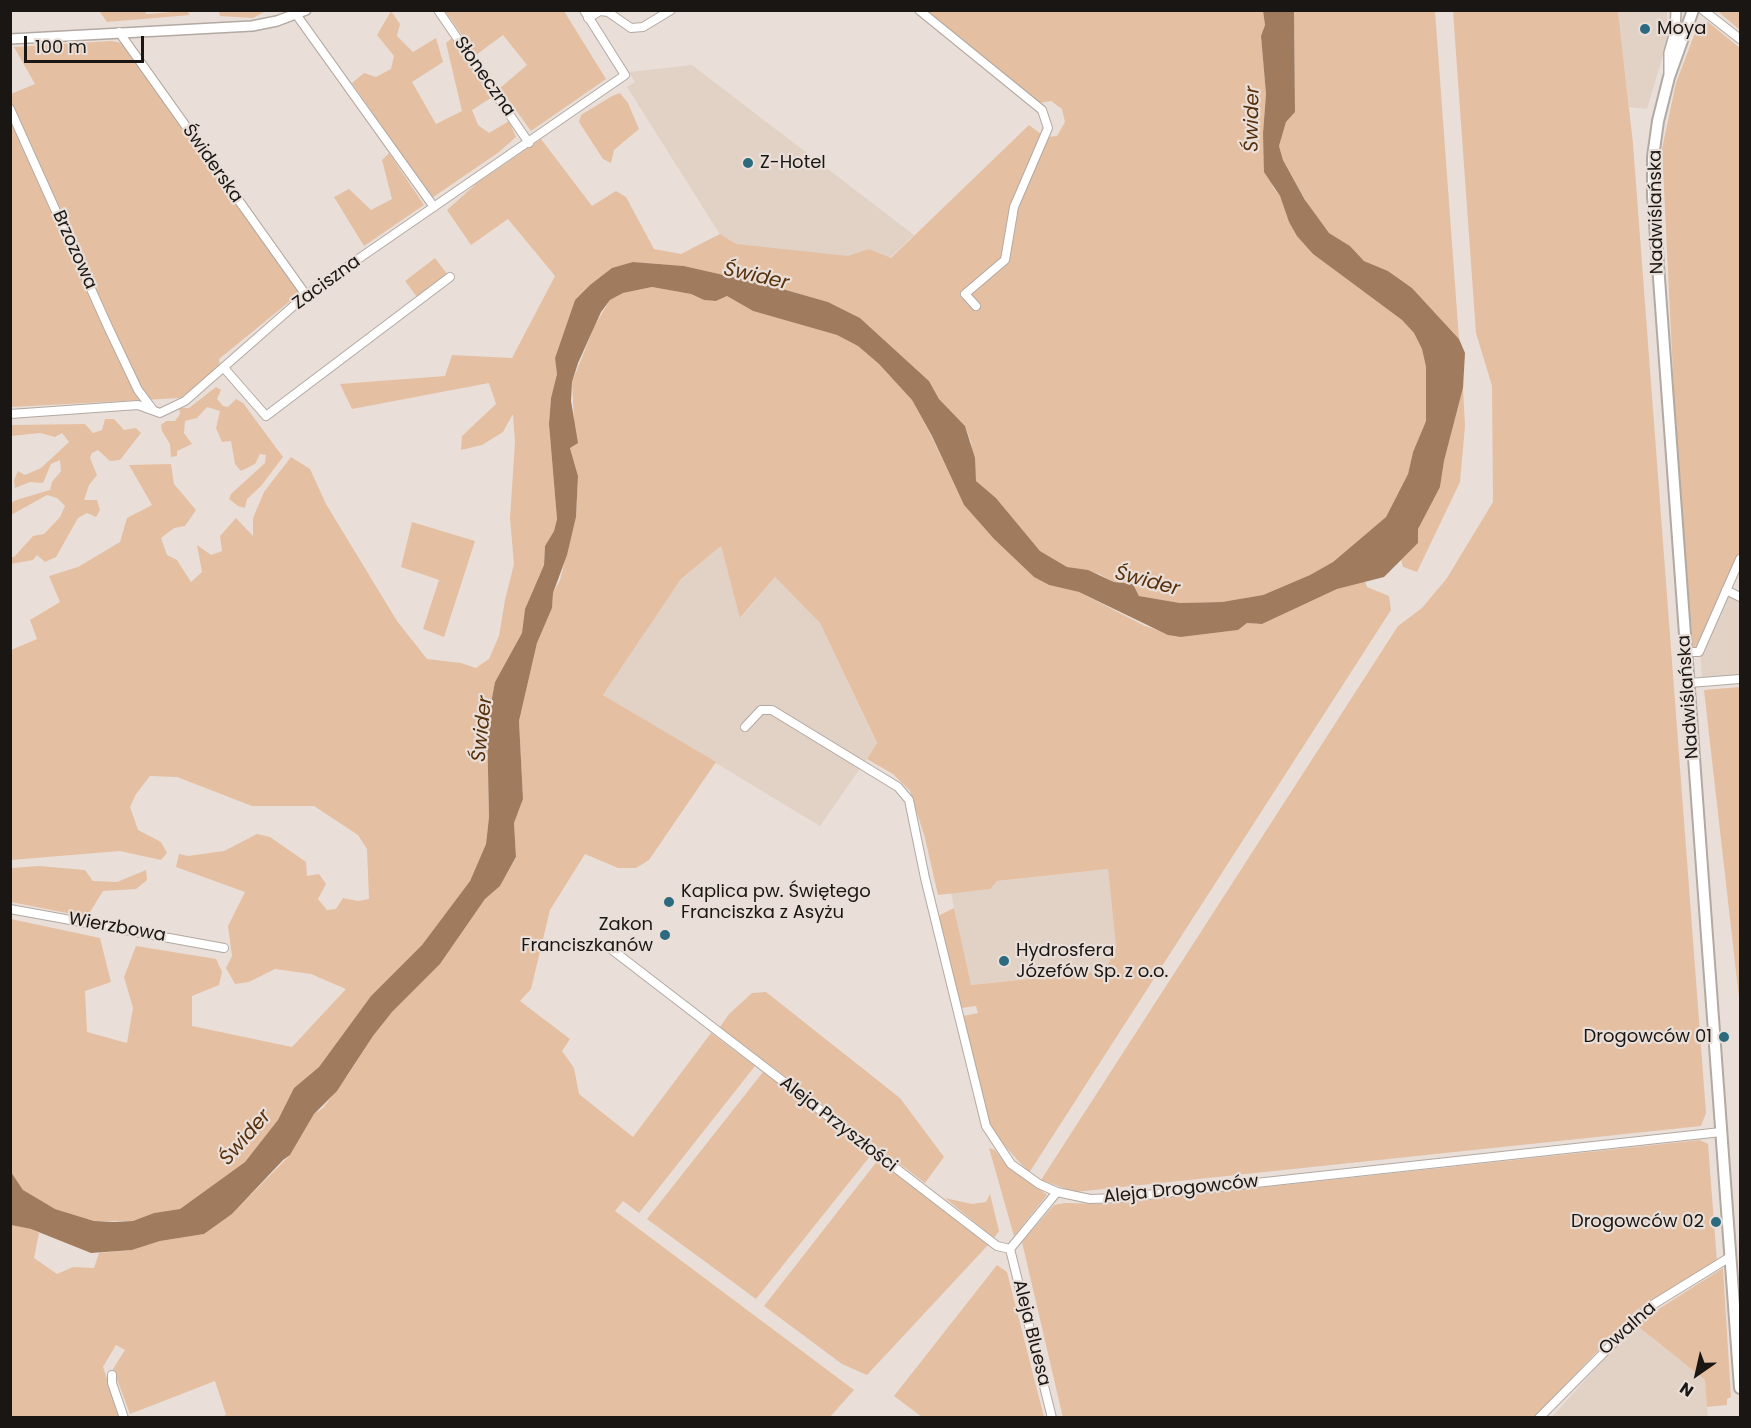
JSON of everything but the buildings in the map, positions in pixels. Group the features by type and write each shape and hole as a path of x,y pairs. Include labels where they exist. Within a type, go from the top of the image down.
{"main road":[{"name":"Nadwiślańska","path":"1693,10 1669,77 1658,121 1652,174 1740,1388"}],"street":[{"name":"Słoneczna","path":"438,10 529,143"},
{"path":"588,15 600,11 608,12 631,28 643,27 671,10"},
{"path":"919,10 1041,110 1048,128 1014,207 1005,260 965,294 976,306"},
{"path":"1669,77 1669,53 1675,32 1676,10"},
{"path":"1703,10 1740,39"},
{"path":"10,39 252,26 299,12 434,207"},
{"name":"Zaciszna","path":"154,411 160,413 185,401 306,295 625,75 588,15"},
{"name":"Świderska","path":"119,32 306,295"},
{"name":"Brzozowa","path":"10,109 138,390 154,411"},
{"path":"224,368 266,416 450,277"},
{"name":"Brzozowa","path":"138,390 138,405"},
{"path":"10,414 138,405 154,411"},
{"path":"1686,652 1699,652 1740,559"},
{"path":"1726,590 1740,597"},
{"path":"1689,683 1740,679"},
{"name":"Aleja Drogowców","path":"745,727 760,710 772,710 898,787 909,800 925,878 986,1126 1011,1164 1039,1184 1057,1192 1090,1199 1119,1198 1721,1132"},
{"name":"Wierzbowa","path":"10,909 224,948"},
{"name":"Aleja Przyszłości","path":"611,949 923,1191 997,1246 1010,1249"},
{"path":"1010,1249 1057,1192"},
{"name":"Aleja Bluesa","path":"1010,1249 1052,1418"},
{"name":"Owalna","path":"1539,1418 1649,1307 1730,1257"},
{"path":"112,1375 112,1383 124,1418"}],"shaded area":[{"path":"219,10 266,11 253,18 220,16"},
{"path":"1667,10 1667,42 1647,109 1629,107 1618,11"},
{"path":"99,11 146,11 146,14 187,11 190,15 107,22"},
{"path":"391,11 400,24 397,36 413,52 436,38 443,62 412,82 436,124 462,111 446,43 452,38 491,98 472,110 478,125 489,133 509,121 516,137 499,152 432,198 352,83 364,73 376,77 391,69 394,56 377,35"},
{"path":"445,11 564,11 606,79 531,131 500,88 527,65 503,35 476,55"},
{"path":"927,11 1263,11 1265,25 1261,36 1266,94 1263,133 1273,187 1280,196 1289,222 1313,254 1402,320 1414,333 1422,349 1426,367 1426,421 1413,452 1408,474 1386,517 1333,562 1310,575 1263,595 1222,602 1180,603 1139,596 1133,584 1114,582 1099,574 1067,567 1040,551 996,498 976,481 971,442 965,426 939,399 929,381 860,318 828,302 772,286 684,266 633,262 575,300 555,358 557,374 551,398 549,424 557,519 554,531 545,546 544,565 525,609 522,633 495,682 487,724 489,817 486,844 470,881 422,945 371,996 319,1067 294,1088 279,1120 245,1162 180,1209 154,1213 133,1221 94,1221 55,1209 23,1190 11,1172 11,919 100,938 111,982 85,991 87,1032 127,1043 133,1008 124,977 136,946 216,959 222,972 219,985 192,996 192,1026 292,1047 346,989 311,974 275,969 249,982 235,984 226,968 232,956 228,926 245,892 176,867 179,854 188,856 224,851 257,834 270,837 306,862 307,876 319,874 326,884 318,899 327,910 336,909 343,898 358,901 369,899 367,849 358,835 314,806 252,806 177,777 150,776 136,794 130,807 138,830 161,842 167,853 161,860 120,851 11,860 11,650 37,639 30,620 60,602 49,576 78,567 120,542 127,518 152,505 129,465 171,464 174,484 196,510 185,526 174,528 161,538 167,555 177,560 191,582 202,572 197,545 211,555 222,551 220,536 236,518 253,536 253,518 264,492 291,457 310,469 326,504 397,621 427,659 461,663 476,668 489,659 499,636 514,564 510,518 515,442 513,414 503,432 482,445 461,450 462,436 496,404 489,383 352,409 340,384 445,376 452,355 512,358 555,276 508,219 471,245 447,210 477,183 541,139 592,206 616,191 626,197 654,249 681,254 720,234 736,244 848,256 869,249 891,258 1029,125 1045,137 1057,136 1065,122 1062,109 1051,101 1039,103"},
{"path":"1263,11 1294,11 1295,112 1286,122 1279,146 1283,160 1305,200 1329,233 1350,246 1364,261 1388,271 1412,288 1459,339 1465,353 1463,388 1444,461 1440,487 1418,529 1418,543 1384,577 1337,589 1262,624 1247,623 1238,630 1181,637 1168,635 1079,592 1049,585 1034,577 994,539 964,505 932,436 912,400 879,364 858,346 837,335 753,311 727,296 716,301 704,300 691,294 652,287 623,293 610,300 601,312 572,382 571,401 578,443 570,448 578,476 576,517 567,555 553,593 552,608 537,643 519,721 523,799 514,823 516,857 500,886 485,899 440,964 392,1012 373,1036 337,1091 314,1114 290,1155 232,1214 204,1234 160,1241 132,1250 91,1253 31,1229 11,1225 11,1172 23,1190 55,1209 94,1221 114,1222 133,1221 154,1213 180,1209 245,1162 278,1120 294,1088 319,1067 371,996 422,945 470,881 486,844 489,817 487,724 495,682 522,633 525,609 544,565 545,546 554,531 557,519 549,424 551,398 557,374 555,358 575,300 612,268 633,262 684,266 772,286 828,302 860,318 929,381 939,399 965,426 975,458 976,481 996,498 1040,551 1067,567 1088,570 1114,582 1133,584 1139,596 1180,603 1222,602 1263,595 1310,575 1333,562 1386,517 1408,474 1413,452 1426,421 1426,367 1422,349 1414,333 1402,320 1313,254 1297,236 1289,222 1280,196 1264,172 1263,133 1266,94 1261,36 1265,25"},
{"path":"1294,11 1435,11 1459,339 1412,288 1388,271 1364,261 1350,246 1329,233 1315,217 1283,160 1279,146 1286,122 1295,112"},
{"path":"1453,11 1618,11 1633,144 1706,1113 1701,1126 1075,1192 1041,1180 1398,626 1422,608 1447,578 1493,502 1492,386 1476,333"},
{"path":"1718,11 1740,11 1740,30 1721,14"},
{"path":"1708,22 1740,48 1740,552 1698,647 1693,647 1676,434 1662,149 1676,83 1696,30"},
{"path":"111,41 123,43 300,293 219,359 221,372 180,398 11,407 11,94 35,84 14,47"},
{"name":"Z-Hotel","path":"692,65 914,235 857,289 733,255 627,87 635,82 629,72"},
{"path":"620,93 628,103 639,129 614,150 611,163 603,159 579,122 581,115"},
{"path":"389,153 424,205 364,246 334,197 349,189 371,210 392,199 382,160"},
{"path":"435,258 447,274 417,297 405,281"},
{"path":"652,287 691,294 704,300 716,301 727,296 753,311 837,335 858,346 879,364 912,400 964,505 994,539 1034,577 1049,585 1079,592 1145,626 1181,637 1238,630 1247,623 1262,624 1337,589 1365,581 1367,587 1389,596 1391,610 1029,1173 998,1138 989,1123 963,1016 978,1013 976,1006 961,1008 939,921 940,915 954,908 971,985 1105,971 1116,947 1108,869 997,881 990,889 938,895 925,838 910,791 893,774 867,759 877,743 820,623 775,577 740,618 721,546 681,579 603,695 716,762 649,860 636,868 618,868 585,854 550,910 531,989 520,1001 570,1039 562,1051 574,1068 579,1094 633,1137 711,1033 755,1066 639,1213 623,1201 615,1211 854,1390 830,1417 221,1417 226,1415 215,1381 130,1414 113,1369 125,1350 116,1345 103,1367 120,1417 11,1418 11,1225 39,1233 34,1258 57,1274 73,1267 94,1268 99,1253 132,1250 160,1241 204,1234 232,1214 290,1155 314,1114 323,1108 348,1075 373,1036 392,1012 440,964 485,899 500,886 516,858 514,823 523,799 519,721 537,643 552,608 553,593 560,580 576,517 578,476 570,447 574,421 572,382 595,325 610,300 623,293"},
{"path":"216,387 221,390 217,399 223,406 228,407 236,399 243,403 283,457 261,486 247,499 245,508 229,499 231,494 265,463 266,455 260,454 255,464 241,471 235,464 231,441 222,442 216,428 220,411 207,407 197,418 185,421 184,433 192,444 177,451 177,456 171,457 170,444 162,431 161,425 166,421 175,421 180,414 179,408 189,408"},
{"path":"1463,388 1465,426 1460,482 1417,572 1403,567 1401,560 1418,543 1417,529 1440,487 1444,461"},
{"path":"105,419 114,419 124,430 136,428 141,433 120,460 110,461 98,450 92,453 90,458 97,475 89,485 84,500 97,500 100,510 96,517 87,513 78,518 56,557 45,562 37,555 33,560 11,564 11,557 14,557 33,536 44,534 60,517 65,506 57,498 47,495 11,515 11,503 50,490 52,482 61,471 60,460 51,464 43,483 30,482 15,488 14,480 18,471 25,475 41,468 69,442 62,433 55,437 40,433 11,436 11,425 85,424 93,433 102,430"},
{"path":"412,522 475,541 444,637 423,629 439,580 401,567"},
{"path":"721,546 741,618 775,577 820,623 877,744 820,826 603,695 681,579"},
{"path":"1729,594 1740,599 1740,675 1702,678 1700,654"},
{"path":"1740,687 1740,997 1739,998 1704,690"},
{"path":"39,866 85,870 93,881 117,882 146,870 147,880 136,889 103,891 87,917 11,902 11,868"},
{"path":"1108,869 1116,947 1105,971 970,985 951,893 989,889 997,881"},
{"path":"766,992 900,1098 944,1157 925,1183 720,1027 729,1014 752,993"},
{"path":"763,1072 871,1155 756,1299 647,1219"},
{"path":"1700,1140 1708,1144 1717,1262 1638,1309 1534,1417 1063,1418 1022,1242 1054,1205 1108,1204"},
{"path":"989,1148 995,1150 1004,1162 1047,1195 1014,1236"},
{"path":"878,1160 988,1245 867,1375 842,1364 764,1306"},
{"path":"990,1194 999,1231 994,1238 945,1198 972,1204 986,1202"},
{"path":"997,1265 1007,1272 1044,1417 922,1417 894,1396"},
{"path":"1723,1268 1731,1397 1727,1399 1727,1405 1707,1407 1705,1380 1635,1324"},
{"path":"1635,1324 1705,1380 1708,1417 1551,1418"}],"place":[{"name":"Moya","path":"1645,29"},
{"name":"Z-Hotel","path":"748,163"},
{"name":"Kaplica pw. Świętego Franciszka z Asyżu","path":"669,902"},
{"name":"Zakon Franciszkanów","path":"665,935"},
{"name":"Hydrosfera Józefów Sp. z o.o.","path":"1004,961"},
{"name":"Drogowców 01","path":"1724,1037"},
{"name":"Drogowców 02","path":"1716,1222"}],"water label":[{"name":"Świder","path":"1253,119"},
{"name":"Świder","path":"756,277"},
{"name":"Świder","path":"1147,582"},
{"name":"Świder","path":"483,729"},
{"name":"Świder","path":"246,1138"}]}
